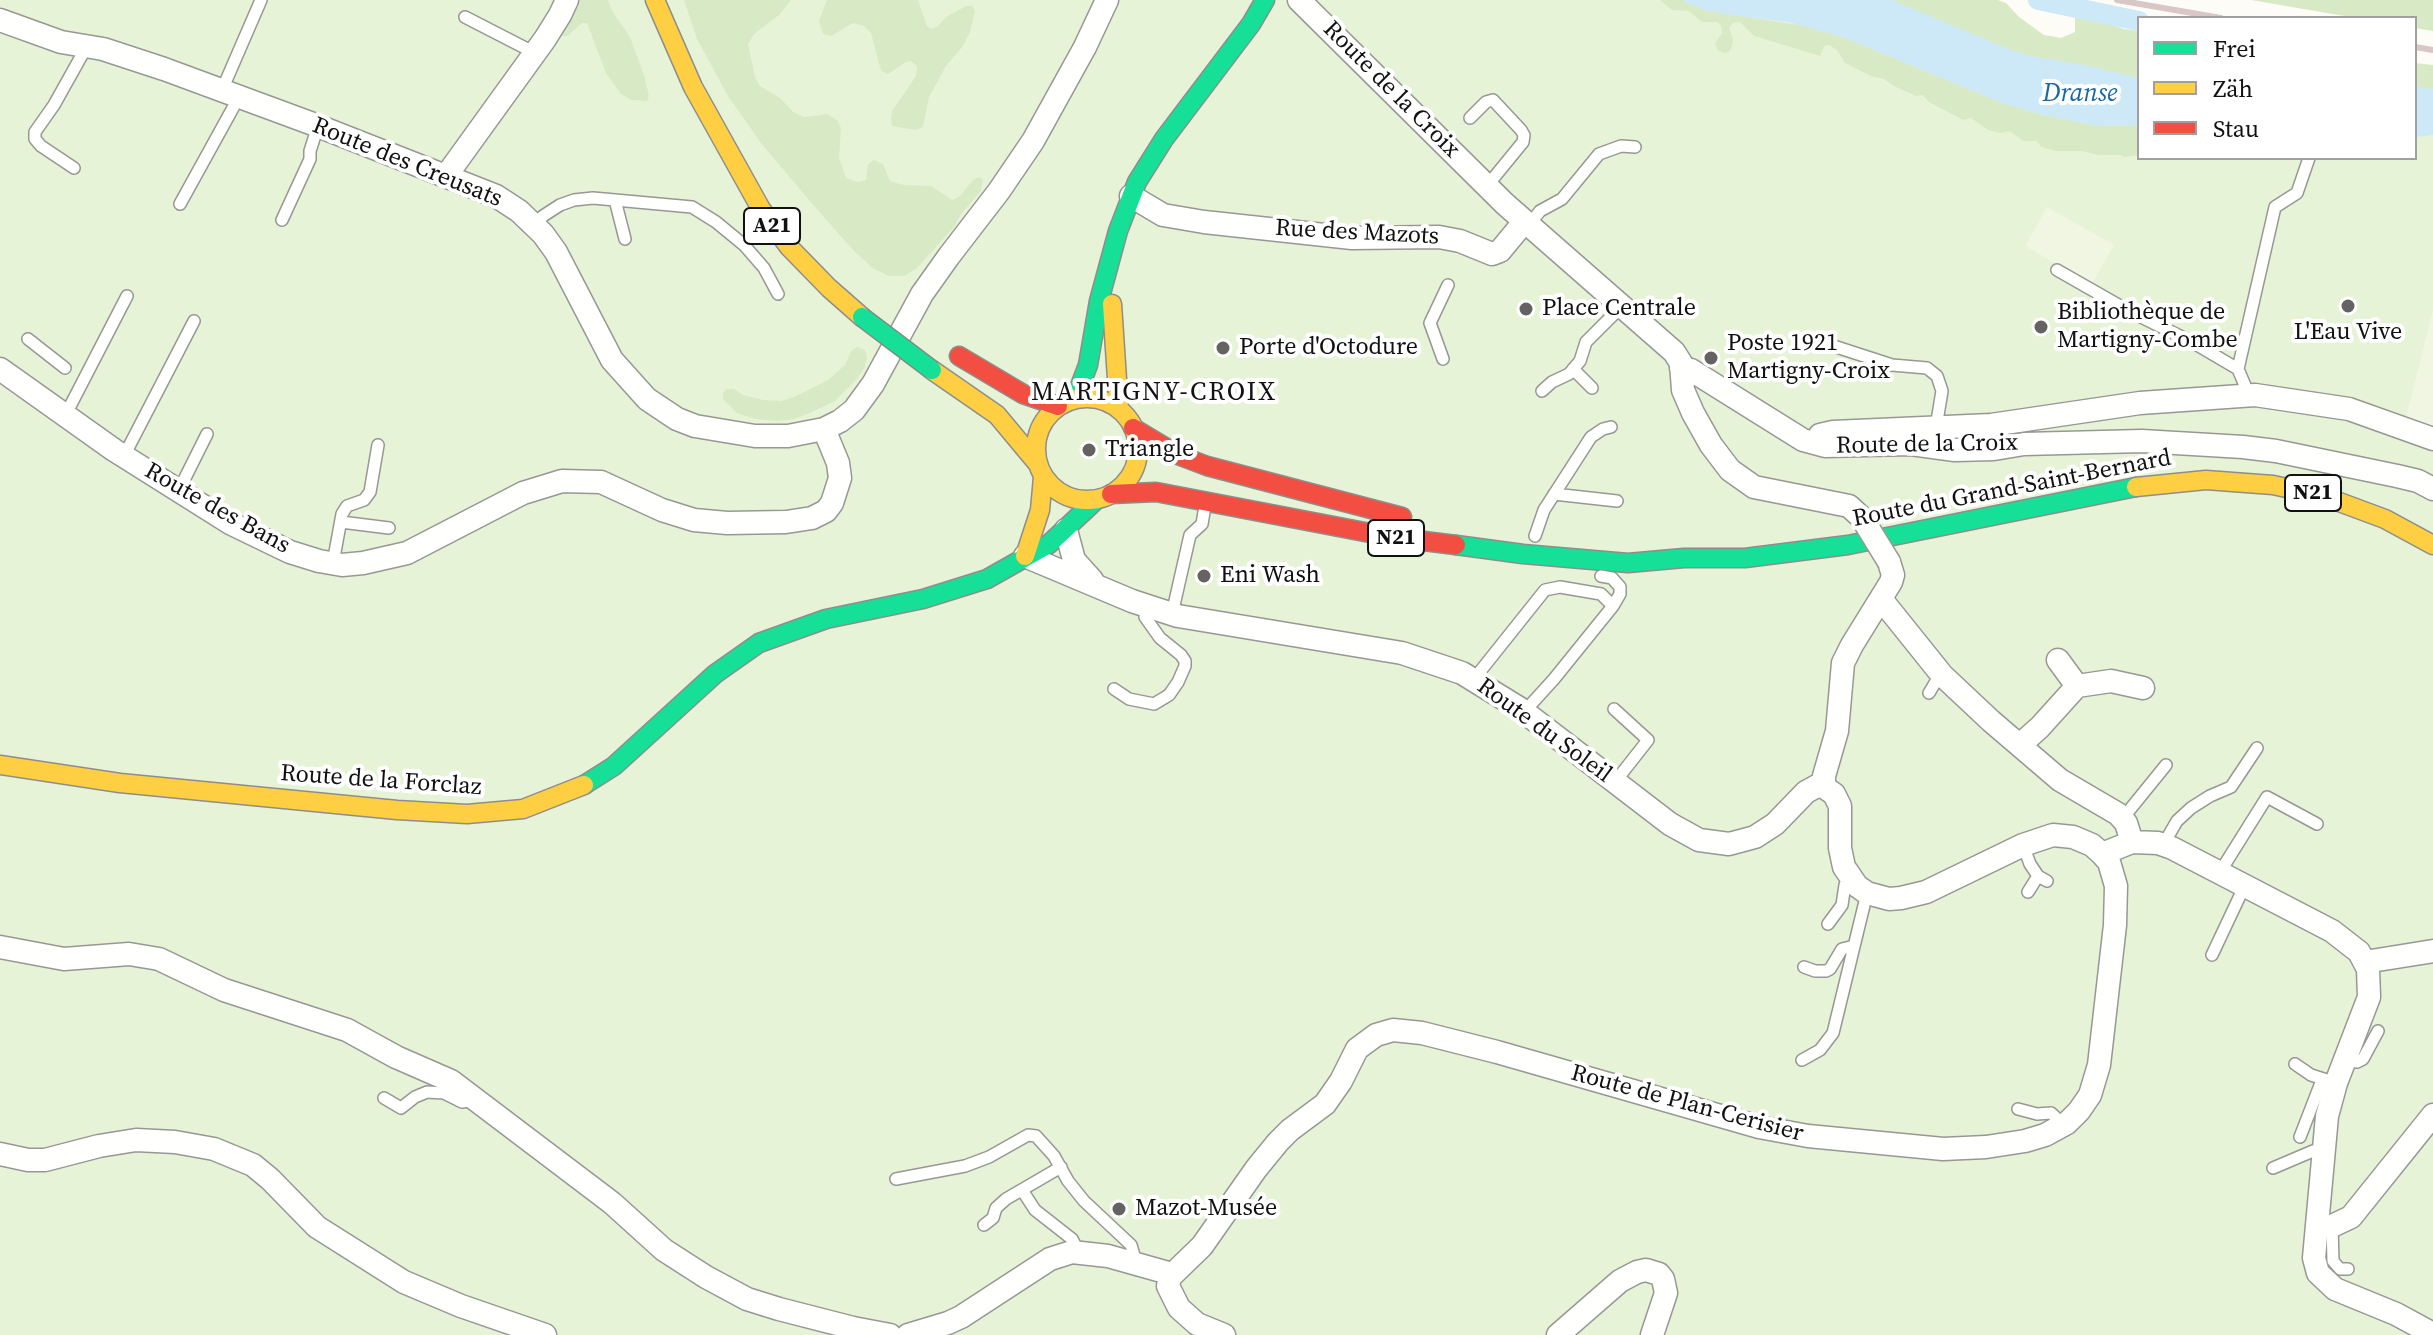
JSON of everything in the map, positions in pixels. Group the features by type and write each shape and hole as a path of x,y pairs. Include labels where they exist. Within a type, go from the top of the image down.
{"main road":[{"name":"A21","path":"655,0 678,57 708,115 750,192 775,229 809,267 862,317 997,415 1040,470"},
{"path":"1025,556 1040,510 1040,470 1035,444 1041,425 1066,402 1088,365 1099,301 1128,203 1144,169 1164,139 1251,24 1265,0"},
{"name":"A21","path":"708,115 771,190"},
{"path":"1111,261 1119,409"},
{"path":"889,304 922,331"},
{"path":"943,346 1010,387 1066,402 1098,398 1119,409"},
{"name":"N21","path":"1119,409 1133,428 1168,450 1207,466 1414,520"},
{"path":"1104,497 1127,481 1136,465 1138,448 1133,428"},
{"name":"Route du Grand-Saint-Bernard","path":"1040,470 1049,485 1063,495 1078,500 1156,492 1522,561 1628,563 1684,558 1745,558 1848,545 2120,490 2194,480 2253,482 2301,490 2385,519 2433,545"},
{"name":"Route de la Forclaz","path":"0,765 120,783 397,810 467,814 523,809 583,785 614,766 715,674 759,643 826,619 954,591 997,574 1049,544 1104,497"},
{"path":"1527,535 1554,538"},
{"name":"Route du Grand-Saint-Bernard","path":"1584,541 1643,548 1684,558"}],"street":[{"path":"446,176 535,53 567,0"},
{"name":"Route des Creusats","path":"0,20 61,42 103,49 230,94 496,196 535,225 556,252 612,360 633,386 663,411 695,426 741,435 788,436 824,429 854,410 873,384 922,294 1033,141 1107,0"},
{"name":"Route de la Croix","path":"1299,0 1526,224 1674,352 1681,368 1691,370 1803,440 1825,446 1911,444 1955,450 2024,444 2142,441 2243,447 2343,464 2418,481 2433,489"},
{"name":"Rue des Mazots","path":"1128,203 1163,215 1204,222 1352,238 1439,237 1460,241 1492,254 1500,251 1526,224"},
{"path":"1681,368 1685,398 1711,445 1737,477 1763,490 1849,506 1862,518 1892,569 1891,582 1843,663 1837,731 1826,769 1824,787 1834,794 1840,806 1840,848 1844,867 1850,877 1867,893 1889,899 1914,896 2043,838 2064,835 2083,840 2102,854 2132,842 2163,845 2186,853 2343,937 2365,962 2370,986 2369,997 2345,1060 2329,1081 2324,1150 2325,1227 2314,1258 2318,1273 2328,1285 2432,1331"},
{"name":"Route des Bans","path":"0,369 64,416 230,523 306,558 333,563 363,563 407,553 523,493 562,481 601,482 662,510 694,520 763,523 812,518 826,511 832,503 840,478 838,463 824,429"},
{"path":"1803,440 1833,432 1991,425 2140,403 2249,395 2319,402 2349,409 2433,439"},
{"path":"1066,530 1074,560 1095,584"},
{"name":"Route du Soleil","path":"1025,556 1147,607 1172,614 1402,653 1443,665 1474,679 1524,712 1684,833 1699,840 1729,844 1755,837 1766,831 1806,792 1817,786 1824,787"},
{"path":"1881,599 1941,673 2060,780 2123,818 2132,842"},
{"path":"2058,660 2077,686"},
{"path":"2020,745 2077,686 2111,681 2143,688"},
{"name":"Route de Plan-Cerisier","path":"1170,1280 1202,1246 1278,1142 1325,1104 1363,1043 1393,1030 1422,1033 1497,1052 1759,1127 1808,1136 1967,1149 2045,1135 2064,1125 2085,1104 2099,1065 2117,905 2113,873 2102,854"},
{"path":"0,947 64,959 129,954 159,959 224,990 347,1030 396,1057 446,1077 612,1203 664,1250 747,1299 890,1335"},
{"path":"2365,962 2433,951"},
{"path":"2325,1227 2345,1221 2359,1208 2433,1115"},
{"path":"0,1154 45,1160 113,1143 145,1140 214,1149 253,1165 317,1227 404,1282 461,1306 545,1335"},
{"path":"908,1335 951,1322 1050,1259 1078,1251 1136,1262 1170,1280 1174,1301 1187,1316 1207,1329 1224,1335"},
{"path":"1558,1335 1620,1281 1646,1270 1659,1274 1666,1293 1652,1335"}],"lane":[{"path":"180,204 230,94 261,0"},
{"path":"465,17 535,53"},
{"path":"74,168 41,146 35,139 35,132 87,46"},
{"path":"1470,118 1486,102 1493,100 1524,135 1523,142 1487,186"},
{"path":"282,220 310,159 318,126"},
{"path":"1526,224 1540,211 1562,199 1599,154 1621,146 1635,147"},
{"path":"2249,395 2238,369 2275,207 2297,193 2308,160"},
{"path":"535,225 560,205 574,200 593,198 692,207 744,245 764,268 778,294"},
{"path":"615,200 625,239"},
{"path":"2057,270 2238,369"},
{"path":"1443,359 1430,323 1448,285"},
{"path":"64,416 127,296"},
{"path":"1542,391 1573,369 1580,361 1586,342 1622,306"},
{"path":"124,456 194,321"},
{"path":"28,339 65,368"},
{"path":"1818,341 1892,365 1927,368 1937,376 1942,391 1936,427"},
{"path":"1573,369 1592,388"},
{"path":"1527,535 1591,437 1611,427"},
{"path":"179,490 207,434"},
{"path":"333,563 342,514 347,506 368,497 378,445"},
{"path":"1554,494 1617,501"},
{"path":"1172,614 1190,535 1202,524 1205,501"},
{"path":"341,522 389,528"},
{"path":"1524,712 1554,679 1620,594 1612,578 1592,576"},
{"path":"1474,679 1545,590 1560,587 1594,591 1613,606"},
{"path":"1114,689 1129,699 1154,704 1169,695 1185,666 1181,655 1160,638 1145,617 1147,607"},
{"path":"1929,693 1941,673"},
{"path":"1614,709 1648,740 1615,782"},
{"path":"2163,845 2177,821 2191,808 2231,787 2257,748"},
{"path":"2123,818 2166,765"},
{"path":"2220,872 2267,797 2317,824"},
{"path":"2023,845 2030,864 2043,879 2028,892"},
{"path":"1828,924 1842,905 1845,885 1850,877"},
{"path":"2212,955 2245,885"},
{"path":"1802,1060 1820,1050 1833,1033 1867,893"},
{"path":"1804,967 1826,971 1842,949 1854,946"},
{"path":"2345,1060 2357,1062 2363,1059 2378,1031"},
{"path":"2295,1064 2329,1081 2300,1137"},
{"path":"384,1098 401,1108 427,1092 444,1093 462,1102 475,1098"},
{"path":"2018,1109 2037,1114 2051,1113 2064,1125"},
{"path":"896,1179 965,1166 1032,1135 1039,1138 1084,1201 1131,1245 1136,1262"},
{"path":"2273,1168 2313,1151 2324,1150"},
{"path":"984,1225 995,1216 999,1204 1061,1167"},
{"path":"1022,1190 1035,1210 1072,1239 1078,1251"},
{"path":"2325,1227 2333,1261 2340,1269 2348,1269"}],"green space":[{"path":"0,0 1780,0 2137,116 2137,160 2417,160 2417,108 2433,110 2433,1335 0,1335"},
{"path":"580,0 608,0 630,37 644,75 649,96 647,101 631,100 621,94 606,73 587,23 582,23 567,36 559,32 579,6"},
{"path":"684,0 791,0 779,15 754,34 748,44 755,77 760,86 780,98 793,112 804,117 828,114 838,121 841,128 839,158 846,178 858,182 866,180 868,164 874,160 883,164 890,181 931,186 952,200 959,197 973,180 979,177 983,180 981,191 954,227 916,269 904,276 889,276 874,269 809,200 761,143 728,96 697,39"},
{"path":"827,0 918,0 927,26 931,29 946,17 972,6 975,11 970,32 929,97 923,127 916,130 892,126 891,120 892,111 916,76 917,66 911,61 888,74 881,71 871,33 864,26 853,23 831,36 823,34 819,21"},
{"path":"1660,0 1682,0 1701,9 1810,27 1843,37 2002,103 2099,126 2137,125 2137,155 2056,151 2041,147 2037,141 2023,141 2010,131 2001,133 1988,130 1971,118 1963,120 1929,102 1923,95 1916,96 1845,63 1837,50 1829,45 1824,46 1820,56 1754,36 1740,22 1733,23 1729,28 1732,46 1729,52 1724,53 1715,44 1722,33 1717,22 1702,22 1689,11 1672,10"},
{"path":"1839,0 1998,0 2006,3 2044,35 2061,38 2075,32 2075,18 2044,8 2040,5 2042,1 2137,31 2137,85 2084,82"},
{"path":"2251,0 2433,0 2433,31 2417,28 2417,16 2344,16"},
{"path":"2417,63 2433,65 2433,102 2417,101"},
{"path":"2047,207 2114,245 2092,284 2025,246"},
{"path":"2433,310 2433,427 2406,418"},
{"path":"857,347 865,350 867,357 857,379 835,401 810,413 778,421 755,419 737,413 723,399 727,389 763,400 781,401 794,397 828,380 845,365 851,351"}],"water":[{"name":"Dranse","path":"1682,0 1892,0 2011,50 2137,78 2137,125 2099,126 2043,115 2002,103 1843,37 1788,22 1701,9"},
{"path":"2417,86 2433,89 2433,135 2417,137"}],"waterway":[{"path":"2038,0 2137,21"}],"railway":[{"path":"2117,0 2209,16"},
{"path":"2417,47 2433,50"}],"traffic: fast":[{"path":"1075,399 1088,365 1099,301 1118,231 1137,182 1164,139 1251,24 1265,0"},
{"path":"862,317 932,370"},
{"path":"1456,545 1628,563 1684,558 1745,558 1848,545 2136,487"},
{"path":"584,785 614,766 715,674 759,643 826,619 923,599 987,579 1049,544 1096,500"}],"traffic: slow":[{"path":"655,0 693,87 761,209 789,247 862,317"},
{"path":"1112,304 1119,409"},
{"path":"932,370 997,415 1037,463"},
{"path":"1087,398 1107,401 1130,420 1135,429 1138,449 1135,469 1116,492 1107,497 1087,500 1067,497 1044,478 1039,469 1036,449 1039,429 1058,406 1067,401 1087,398"},
{"path":"1025,556 1040,510 1043,477"},
{"path":"2136,487 2206,480 2273,485 2323,496 2385,519 2433,545"},
{"path":"0,765 120,783 467,814 523,809 584,785"}],"traffic: jam":[{"path":"959,356 1023,394 1058,406"},
{"path":"1133,428 1178,455 1207,466 1402,517"},
{"path":"1111,494 1156,492 1391,537 1456,545"}],"place":[{"name":"L'Eau Vive","path":"2348,306"},
{"name":"Place Centrale","path":"1526,309"},
{"name":"Bibliothèque de Martigny-Combe","path":"2041,327"},
{"name":"Porte d'Octodure","path":"1223,348"},
{"name":"Poste 1921 Martigny-Croix","path":"1711,358"},
{"name":"Triangle","path":"1089,450"},
{"name":"Eni Wash","path":"1204,576"},
{"name":"Mazot-Musée","path":"1119,1209"}],"district":[{"name":"MARTIGNY-CROIX","path":"1154,393"}]}
